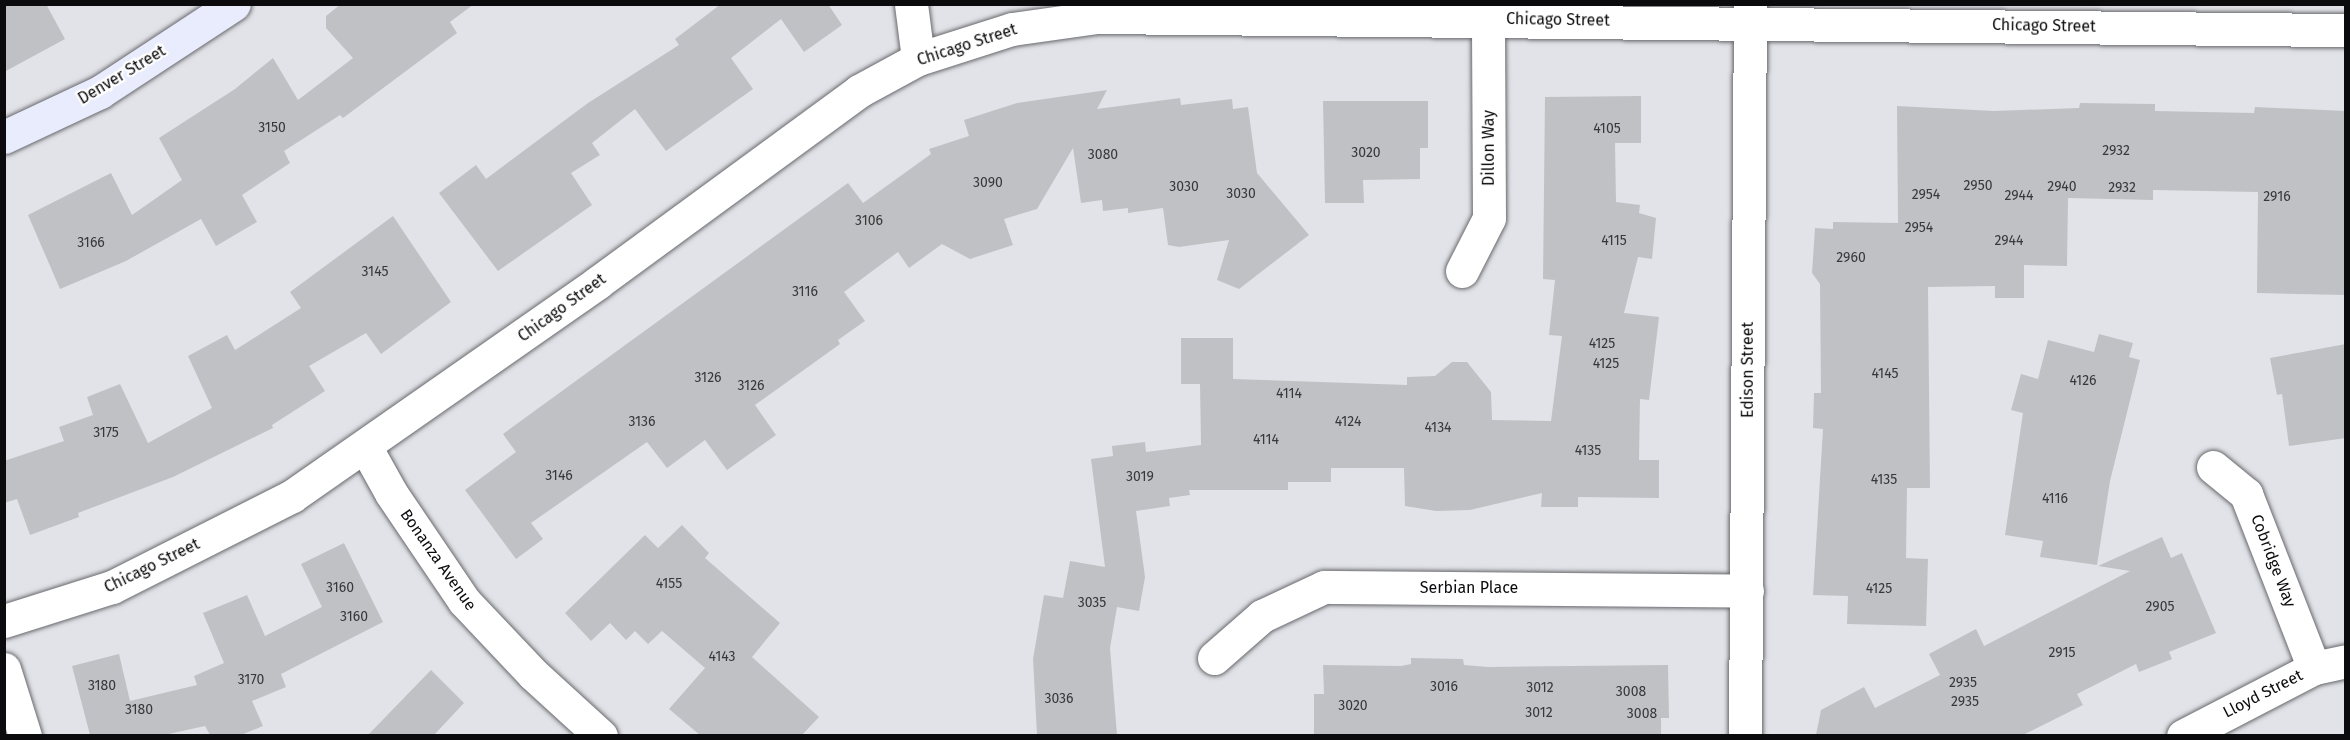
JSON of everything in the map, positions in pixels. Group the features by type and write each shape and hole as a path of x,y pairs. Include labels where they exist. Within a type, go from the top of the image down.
{"street":[{"name":"Denver Street","path":"4,137 100,92 234,4"},
{"path":"912,4 918,60"},
{"name":"Chicago Street","path":"4,621 112,587 292,496 366,448 597,283 788,140 859,91 918,60 1012,29 1097,17 1488,19 1750,14 2346,30"},
{"name":"Edison Street","path":"1745,735 1750,14"},
{"name":"Dillon Way","path":"1462,271 1489,218 1488,19"},
{"name":"Bonanza Avenue","path":"366,448 464,601 533,674 601,735"},
{"name":"Cobridge Way","path":"2213,466 2246,494 2330,665"},
{"name":"Serbian Place","path":"1214,658 1262,616 1324,587 1747,591"},
{"name":"Lloyd Street","path":"2183,735 2330,665"},
{"path":"4,669 25,735"}],"building":[{"path":"4,4 46,4 65,39 4,72"},
{"path":"341,4 474,4 450,22 457,33 343,118 340,115 284,151 290,163 242,195 257,222 216,246 201,219 126,261 60,289 28,215 111,173 132,215 182,180 159,138 235,89 273,58 298,100 353,58 326,28 326,16"},
{"path":"721,4 828,4 842,25 804,52 781,19 731,58 753,89 666,151 635,109 592,143 600,155 571,173 592,205 498,271 439,193 476,165 486,179 588,103 679,45 675,39"},
{"path":"1107,90 1097,109 1180,98 1181,105 1232,99 1233,109 1248,107 1257,173 1309,235 1239,289 1217,280 1229,240 1179,247 1168,245 1163,208 1128,213 1128,208 1103,211 1102,200 1081,203 1073,148 1037,209 1004,219 1013,245 970,259 942,244 909,268 898,252 844,292 865,321 838,340 840,344 755,405 776,435 727,470 705,440 667,468 647,442 531,523 543,539 516,559 465,490 516,452 503,434 848,183 863,203 931,154 929,149 969,136 964,120 1017,103"},
{"path":"1641,96 1641,143 1615,143 1616,202 1640,205 1639,213 1656,218 1652,259 1638,257 1624,313 1659,317 1649,400 1640,399 1639,460 1659,460 1659,498 1578,497 1578,507 1541,507 1542,493 1470,510 1436,511 1405,506 1404,468 1331,468 1331,482 1288,482 1288,490 1189,490 1190,495 1169,498 1170,506 1136,511 1145,577 1139,611 1117,607 1110,648 1117,735 1037,735 1033,659 1044,595 1063,598 1070,561 1105,567 1091,459 1113,456 1112,446 1145,442 1146,452 1201,445 1200,384 1181,384 1181,338 1233,338 1233,379 1407,385 1407,377 1435,376 1452,362 1467,362 1491,392 1492,420 1551,421 1562,336 1549,335 1555,280 1543,279 1545,97"},
{"path":"1323,101 1428,101 1428,148 1420,148 1420,179 1363,180 1364,203 1325,203"},
{"path":"2080,103 2155,104 2155,111 2254,113 2255,107 2346,111 2346,295 2257,293 2258,192 2153,190 2153,200 2068,198 2067,266 2024,265 2024,298 1995,298 1995,286 1928,287 1930,488 1907,488 1906,558 1928,559 1926,626 1847,624 1848,596 1813,595 1823,429 1813,428 1814,393 1821,393 1820,284 1812,273 1815,228 1833,229 1833,222 1898,223 1897,106 1994,111 2079,108"},
{"path":"393,216 451,302 381,354 366,333 309,366 325,391 272,425 273,428 173,477 78,513 79,517 30,535 17,499 4,503 4,461 64,441 59,427 93,415 87,397 120,384 148,443 212,408 188,356 227,335 235,350 301,308 290,292"},
{"path":"2099,334 2133,343 2129,357 2140,360 2110,481 2097,565 2040,557 2043,541 2005,535 2023,413 2011,410 2021,374 2038,379 2048,340 2094,352"},
{"path":"2346,344 2346,438 2289,446 2282,394 2277,395 2270,358"},
{"path":"682,525 709,553 705,558 780,623 752,657 819,717 802,735 700,735 669,709 705,668 662,631 648,644 635,631 626,640 610,623 591,641 565,613 645,535 658,548"},
{"path":"2162,537 2171,558 2182,553 2216,633 2169,652 2172,659 2139,672 2136,664 2077,694 2083,705 2023,735 1816,735 1821,710 1864,687 1875,708 1940,675 1929,654 1976,629 1984,646 2130,571 2098,566"},
{"path":"344,543 383,622 281,674 286,687 252,701 263,726 241,735 210,735 205,726 164,735 90,735 72,666 119,654 130,701 197,685 194,676 224,663 203,613 247,595 265,636 322,607 301,564"},
{"path":"1411,658 1463,659 1464,665 1488,667 1668,665 1669,718 1661,718 1661,735 1314,735 1314,694 1324,694 1323,665 1401,666 1411,664"},
{"path":"431,670 464,703 434,735 368,735"}]}
